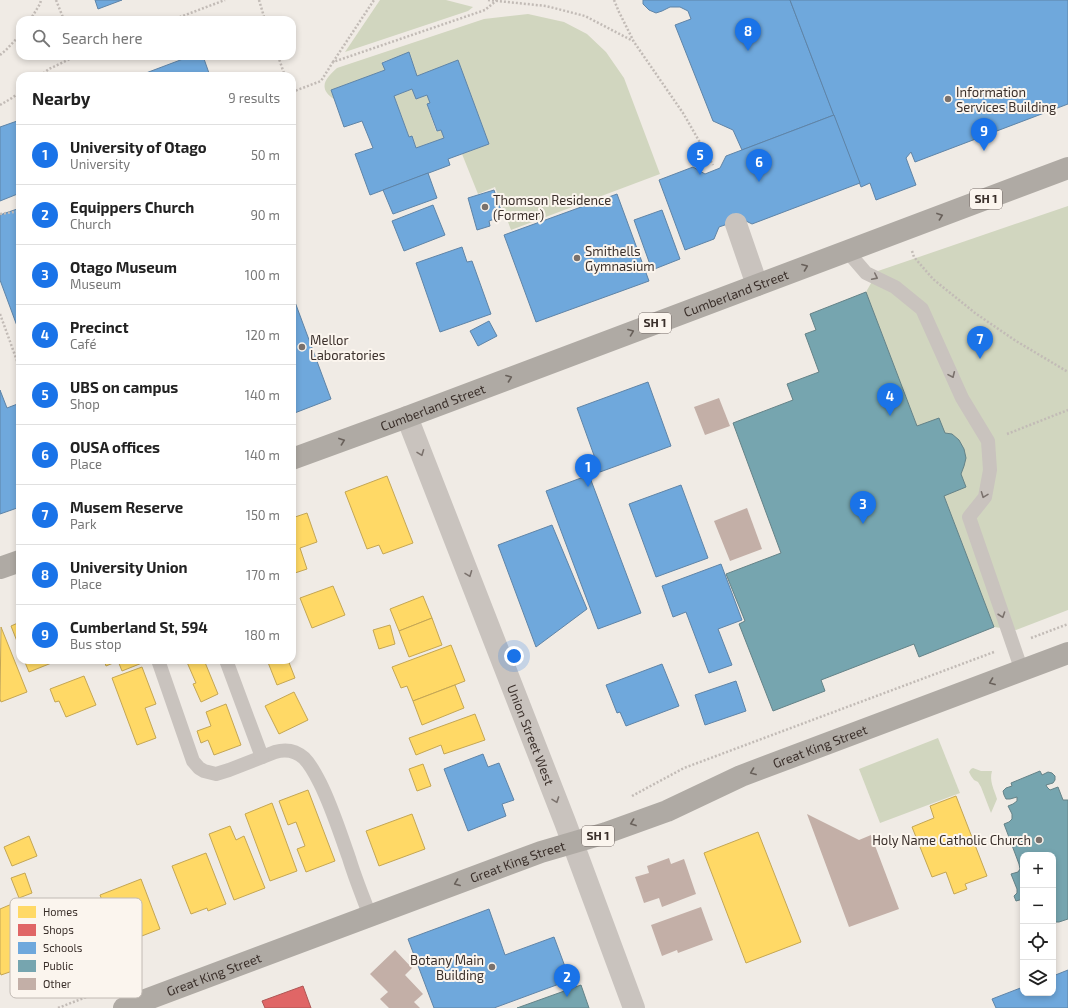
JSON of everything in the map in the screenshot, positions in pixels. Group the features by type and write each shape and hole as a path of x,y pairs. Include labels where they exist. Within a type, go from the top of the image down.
{"highway":[{"name":"Cumberland Street","path":"296,458 1068,168"},
{"path":"0,568 16,562"},
{"name":"Great King Street","path":"124,1008 541,852 606,833 667,811 741,776 1068,653"}],"street":[{"path":"736,224 757,285"},
{"name":"Union Street West","path":"407,417 572,843 634,1008"}],"lane":[{"path":"847,251 866,273 895,286 922,309 962,398 988,441 990,470 985,497 970,518 1022,671"},
{"path":"159,664 193,761 199,768 209,774 216,774 281,750 290,751 300,755 309,764 316,775 334,815 370,916"},
{"path":"227,664 262,757"}],"path":[{"path":"32,16 41,0"},
{"path":"56,0 62,16"},
{"path":"183,16 225,0"},
{"path":"259,0 265,16"},
{"path":"296,90 321,80 374,0"},
{"path":"488,0 546,6 585,16 634,42"},
{"path":"614,0 634,42 683,113 713,165"},
{"path":"333,62 485,10 496,1"},
{"path":"0,55 16,39"},
{"path":"45,72 68,60"},
{"path":"279,60 284,72"},
{"path":"0,104 16,95"},
{"path":"0,214 16,212"},
{"path":"903,230 914,257 933,279 975,313 1016,341 1068,372"},
{"path":"0,314 16,358"},
{"path":"988,441 1068,410"}],"green space":[{"path":"380,0 446,0 473,7 468,11 345,52"},
{"path":"528,14 564,22 587,34 606,52 624,78 660,174 511,230 495,187 478,194 462,154 489,144 458,61 417,76 409,53 382,62 385,70 331,90 334,99 326,91 325,83 337,68 484,19"},
{"path":"412,89 416,99 427,95 430,103 427,105 436,131 441,130 444,138 416,148 412,136 409,137 394,96"},
{"path":"1068,206 1068,610 1016,630 994,627 866,292 878,271"},
{"path":"938,738 960,793 880,823 859,769"},
{"path":"973,768 981,771 992,771 991,782 997,799 991,813 981,787 969,772"}],"building: Homes":[{"path":"387,476 413,543 383,554 379,545 367,549 345,492"},
{"path":"307,513 317,542 300,548 307,569 296,573 296,517"},
{"path":"333,586 345,615 312,628 300,598"},
{"path":"423,596 432,618 399,631 390,609"},
{"path":"432,618 442,645 409,657 399,631"},
{"path":"16,624 16,639 11,626"},
{"path":"390,625 395,644 379,649 373,630"},
{"path":"1,627 27,692 1,702 0,699"},
{"path":"451,645 465,681 413,701 407,686 401,688 392,667"},
{"path":"26,664 49,664 29,672"},
{"path":"119,664 140,664 122,671"},
{"path":"188,664 206,664 218,694 201,702 193,684 196,683"},
{"path":"269,664 290,664 295,678 277,685"},
{"path":"142,667 156,704 145,708 156,738 137,745 112,678"},
{"path":"84,676 96,705 66,717 59,701 55,702 50,689"},
{"path":"455,685 464,708 422,725 413,701"},
{"path":"294,692 308,720 279,734 265,706"},
{"path":"226,704 241,745 214,755 208,740 201,743 197,731 211,726 206,712"},
{"path":"475,714 485,740 444,754 441,745 416,755 409,738"},
{"path":"423,764 431,786 417,791 409,769"},
{"path":"308,790 335,861 306,872 297,849 305,846 296,822 288,825 279,801"},
{"path":"956,796 987,876 965,884 967,889 954,894 946,872 932,877 912,827 934,818 930,806"},
{"path":"272,803 297,871 270,881 245,814"},
{"path":"412,814 425,849 379,866 366,831"},
{"path":"230,826 236,840 244,836 265,888 234,900 209,834"},
{"path":"758,832 801,942 746,963 704,853"},
{"path":"29,836 37,856 12,866 4,847"},
{"path":"206,853 226,904 208,911 207,908 191,914 172,866"},
{"path":"25,873 32,893 19,898 11,878"},
{"path":"141,879 160,929 142,936 142,898 101,898 100,895"},
{"path":"10,905 10,972 1,975 0,972 0,909"}],"building: Shops":[{"path":"303,986 311,1008 265,1008 262,1001"}],"building: Schools":[{"path":"95,0 122,0 98,9"},
{"path":"643,0 790,0 834,115 742,150 733,130 713,121 675,25 691,19 688,11 680,7 670,7 656,13 649,10 643,4"},
{"name":"Information Services Building","path":"790,0 1068,0 1068,104 915,162 911,152 906,158 916,185 876,200 870,183 861,187"},
{"path":"409,52 417,76 458,60 489,144 448,159 450,165 370,195 355,154 373,148 362,121 344,127 331,90 385,70 382,63","holes":["412,89 416,99 427,95 430,103 427,104 437,131 441,130 444,138 416,148 412,136 409,137 394,96"]},
{"path":"180,60 204,60 209,72 149,72"},
{"path":"834,115 860,183 752,224 742,219 719,227 714,239 685,250 659,180 693,167 705,174 720,168 726,156"},
{"path":"16,121 16,195 0,201 0,127"},
{"path":"428,173 437,198 393,214 383,190"},
{"name":"Thomson Residence (Former)","path":"494,190 503,216 489,221 490,226 477,230 468,198"},
{"name":"Smithells Gymnasium","path":"617,194 649,281 536,322 504,235"},
{"path":"433,205 445,235 404,251 392,221"},
{"path":"16,209 16,323 0,280 0,215"},
{"path":"662,210 680,259 652,270 634,220"},
{"path":"462,247 467,262 472,261 491,314 440,332 416,263"},
{"name":"Mellor Laboratories","path":"296,305 331,399 296,412"},
{"path":"489,321 497,336 478,346 470,331"},
{"path":"648,382 671,446 600,472 577,408"},
{"path":"0,390 7,408 16,405 16,508 0,514"},
{"path":"589,475 641,613 598,629 546,491"},
{"path":"681,485 708,558 656,577 629,504"},
{"path":"552,525 587,609 536,647 498,545"},
{"path":"721,564 742,620 718,629 732,665 709,673 686,612 673,617 662,586"},
{"path":"662,664 679,706 626,726 620,712 617,713 606,685"},
{"path":"736,681 746,711 705,725 695,695"},
{"path":"483,754 488,767 499,763 514,800 502,804 506,816 468,831 444,769"},
{"name":"Botany Main Building","path":"489,909 505,955 554,937 570,980 494,1008 434,1008 408,939"},
{"path":"1068,970 1068,1008 996,1008 992,999 1020,988 1020,996 1056,996 1056,975"}],"building: Public":[{"path":"866,292 917,426 939,418 945,433 952,434 959,440 964,449 966,458 961,474 966,487 944,496 994,627 919,657 914,644 821,680 825,691 773,711 739,624 745,621 726,574 781,553 733,423 793,400 787,384 819,372 805,334 816,330 810,314"},
{"name":"Holy Name Catholic Church","path":"1040,771 1042,775 1048,772 1052,773 1055,776 1055,780 1053,783 1046,785 1047,787 1050,790 1058,787 1063,800 1068,800 1068,919 1056,922 1056,852 1020,852 1020,869 1004,824 1012,819 1012,814 1008,806 1017,801 1017,797 1006,799 1004,795 1003,791 1012,786 1011,783"},
{"name":"Holy Name Catholic Church","path":"1020,869 1020,900 1016,901 1014,896 1017,893 1017,889 1011,874 1018,872"},
{"path":"581,985 589,1008 517,1008"}],"building: Other":[{"path":"719,398 730,426 705,435 694,407"},
{"path":"747,508 762,549 730,561 714,521"},
{"path":"807,814 859,840 871,835 899,909 849,927"},
{"path":"669,858 671,864 684,859 696,894 662,907 659,898 644,903 635,877 649,873 647,866"},
{"path":"701,907 713,940 678,953 677,950 662,956 651,925"},
{"path":"395,950 412,968 405,975 423,994 414,1002 420,1008 389,1008 380,999 388,992 370,974"}],"place":[{"name":"University Union","path":"748,51"},
{"name":"Information Services Building","path":"948,99"},
{"name":"Cumberland St, 594","path":"984,151"},
{"name":"UBS on campus","path":"700,175"},
{"name":"OUSA offices","path":"759,182"},
{"name":"Thomson Residence (Former)","path":"485,207"},
{"name":"Smithells Gymnasium","path":"577,258"},
{"name":"Mellor Laboratories","path":"302,347"},
{"name":"Musem Reserve","path":"980,359"},
{"name":"Precinct","path":"890,416"},
{"name":"University of Otago","path":"588,487"},
{"name":"Otago Museum","path":"863,524"},
{"name":"Holy Name Catholic Church","path":"1039,840"},
{"name":"Botany Main Building","path":"492,967"},
{"name":"Equippers Church","path":"567,997"}]}
